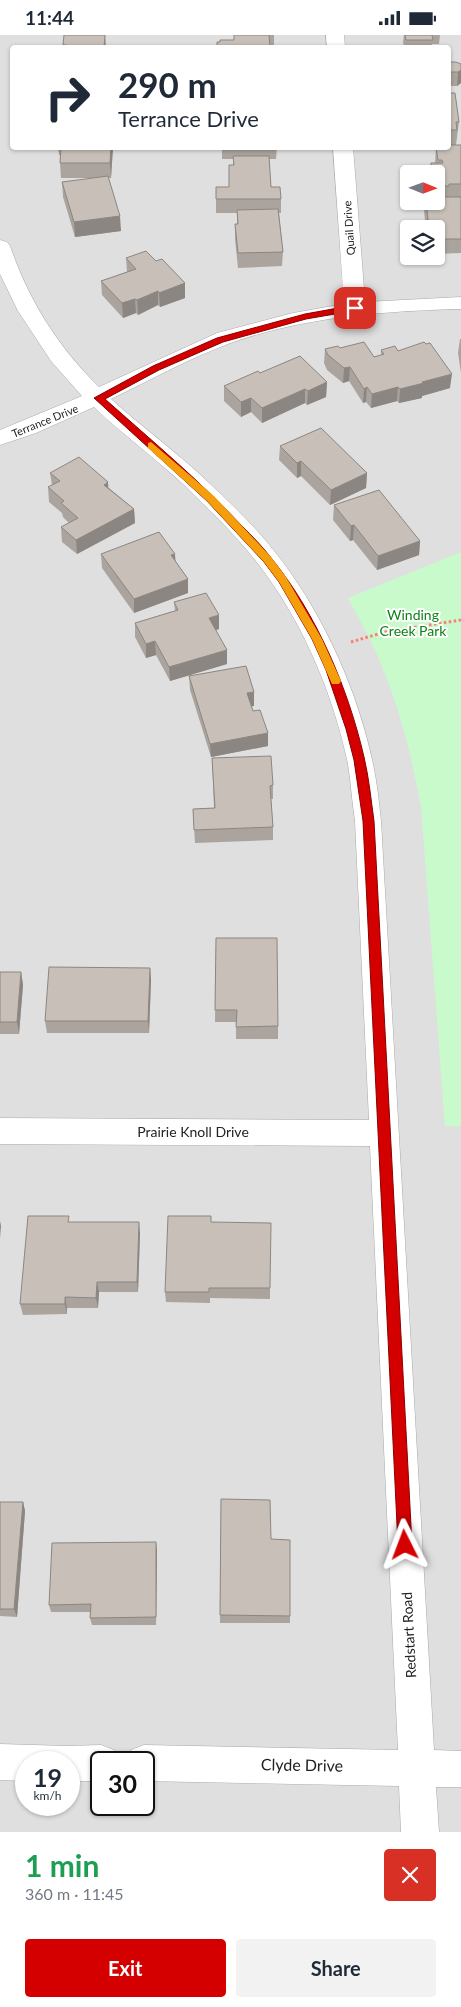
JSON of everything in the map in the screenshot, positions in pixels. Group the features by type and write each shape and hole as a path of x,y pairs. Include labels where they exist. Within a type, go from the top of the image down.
{"street":[{"name":"Quail Drive","path":"343,150 355,308"},
{"name":"Redstart Road","path":"0,246 21,298 47,341 70,371 198,487 268,560 282,579 322,650 347,713 359,760 368,821 420,1832"},
{"name":"Terrance Drive","path":"0,438 38,425 99,398 156,368 220,340 305,316 355,308 461,303"},
{"name":"Prairie Knoll Drive","path":"0,1131 385,1133"},
{"path":"0,1762 15,1762"},
{"name":"Clyde Drive","path":"155,1763 461,1769"}],"path":[{"path":"322,650 385,632 461,620"}],"shaded area":[{"path":"0,35 461,35 461,1832 0,1832"}],"green space":[{"name":"Winding Creek Park","path":"461,552 461,1126 445,1126 421,807 410,753 395,701 375,649 348,598"}],"building":[{"path":"64,35 105,35 104,45 63,45"},
{"path":"234,35 269,35 270,45 217,45 217,42 220,42 220,40 234,40"},
{"path":"405,35 432,35 433,40 406,40"},
{"path":"451,62 461,64 461,70 451,72"},
{"path":"451,93 455,93 459,122 456,122 457,130 451,130"},
{"path":"451,145 461,145 461,184 445,186 445,165 431,165 431,163 443,163 442,160 438,160 436,150 451,150"},
{"path":"61,150 111,150 110,163 60,163"},
{"path":"233,156 269,156 271,187 280,187 281,199 216,199 216,187 229,187 229,165 234,165"},
{"path":"108,176 120,216 74,222 62,182"},
{"path":"445,197 461,197 461,239 445,239 445,220 428,220 427,210 445,210"},
{"path":"278,209 283,252 238,253 235,224 238,224 237,210"},
{"path":"146,251 156,261 162,259 185,283 137,300 122,303 101,281 136,269 126,258"},
{"path":"364,342 374,357 384,354 381,350 395,346 398,351 424,342 426,344 430,343 452,374 400,389 398,387 372,394 367,387 364,389 350,367 344,368 328,355 325,349 338,346 340,348"},
{"path":"300,356 327,382 308,391 305,389 262,408 251,398 241,402 224,386 258,371 260,373"},
{"path":"321,428 367,473 331,490 301,461 297,463 280,446"},
{"path":"79,457 108,482 104,485 134,509 76,540 61,527 78,518 61,503 64,501 48,487 60,481 50,473"},
{"path":"379,490 420,541 378,556 354,525 351,526 334,505"},
{"path":"159,532 175,554 171,555 188,579 134,599 101,554"},
{"path":"206,593 219,615 209,618 227,650 169,667 155,641 146,644 135,623 178,610 174,602"},
{"path":"246,666 254,692 247,693 253,711 260,710 268,733 210,744 189,676"},
{"path":"271,756 273,785 270,786 273,827 194,830 193,809 215,808 212,758"},
{"path":"216,938 277,938 278,1026 236,1027 237,1010 215,1010"},
{"path":"49,967 150,968 148,1021 45,1021"},
{"path":"0,972 21,972 17,1022 0,1022"},
{"path":"28,1216 69,1216 68,1222 139,1222 137,1282 97,1282 96,1298 65,1297 65,1304 20,1304"},
{"path":"168,1216 211,1216 211,1222 271,1223 270,1288 209,1288 209,1292 165,1292"},
{"path":"221,1499 270,1500 271,1539 290,1540 290,1616 220,1615"},
{"path":"0,1502 23,1502 14,1609 0,1609"},
{"path":"156,1542 156,1617 90,1618 91,1604 49,1605 52,1543"}],"slow traffic":[{"path":"151,445 180,469 210,498 268,560 282,579 317,639 335,681"}],"route":[{"path":"355,308 305,316 220,340 156,368 99,398 141,437 180,469 268,560 282,579 317,639 347,713 359,760 368,821 405,1545"}]}
